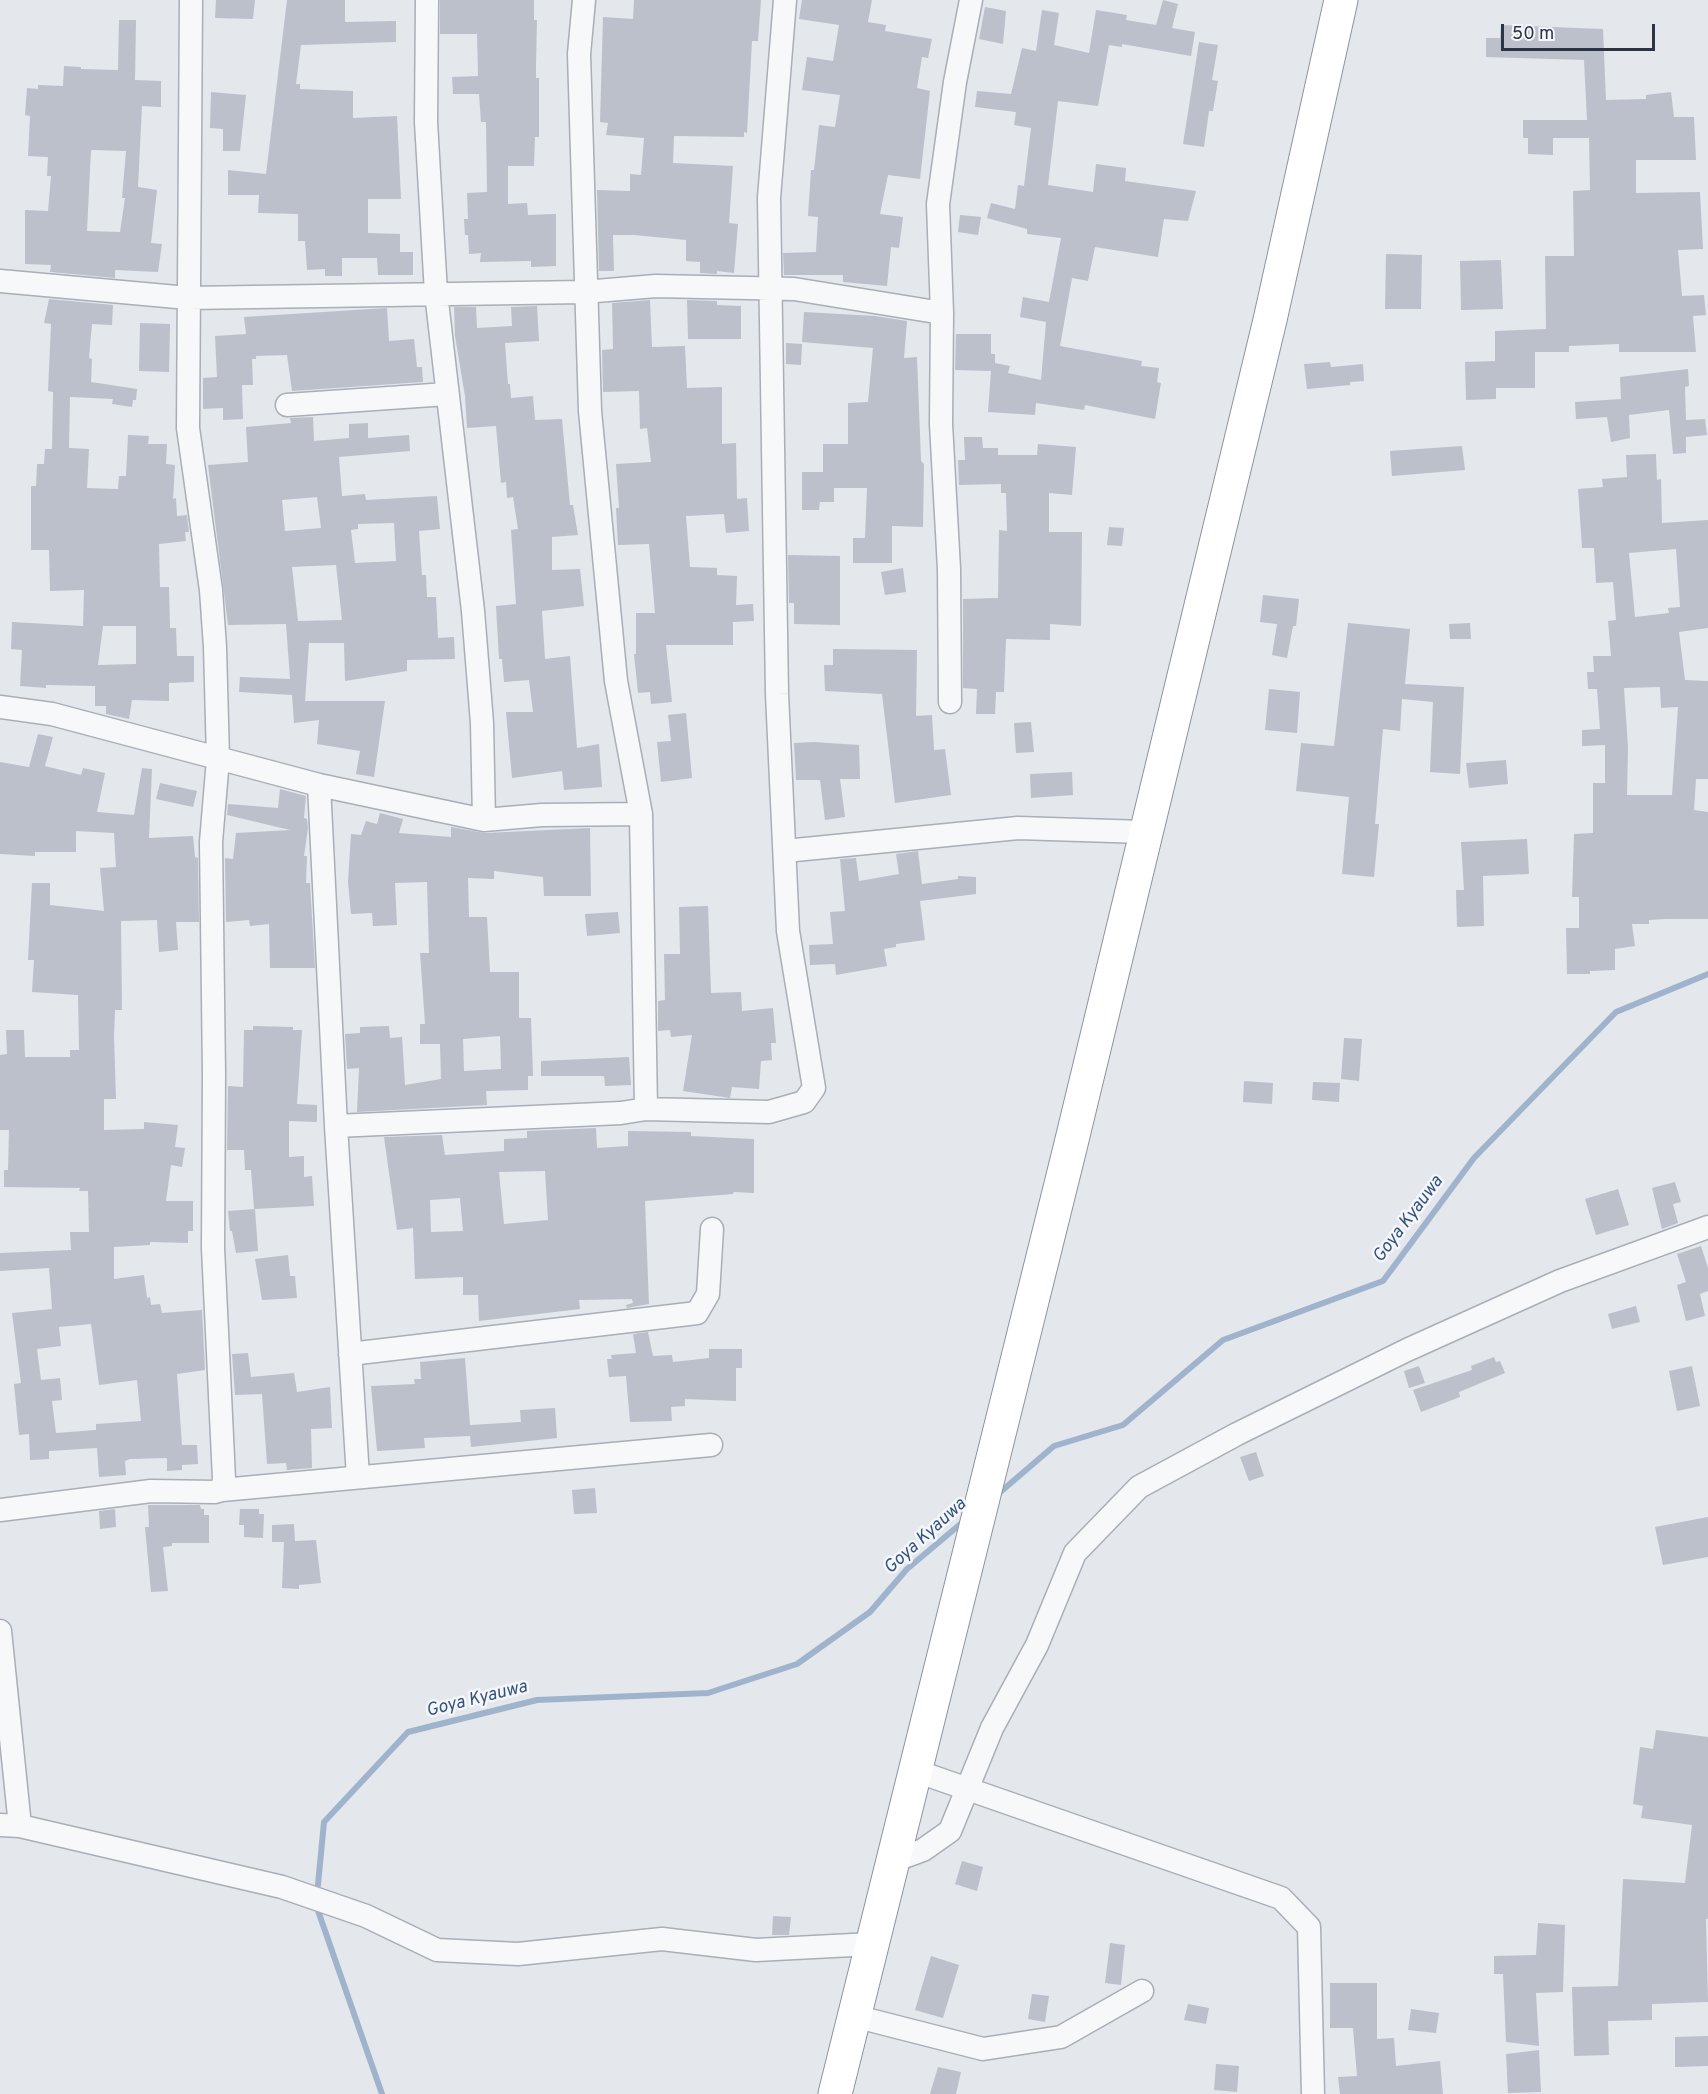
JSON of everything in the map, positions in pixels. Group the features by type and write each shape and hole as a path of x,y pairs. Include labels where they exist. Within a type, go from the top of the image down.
{"highway":[{"path":"835,2094 916,1771 943,1652 1004,1419 1144,832 1273,309 1341,0"}],"street":[{"path":"191,0 189,428 212,590 218,759 211,842 214,1064 213,1248 222,1490"},
{"path":"427,0 426,123 436,293 474,622 482,723 484,820"},
{"path":"584,0 579,54 584,292 590,411 616,681 641,814 646,1109"},
{"path":"336,1126 621,1113 646,1109 769,1112 804,1102 814,1088 788,931 777,694 768,198 784,0"},
{"path":"950,702 949,569 941,423 942,313 938,204 955,82 970,0"},
{"path":"0,281 188,298 584,292 656,286 795,289 942,313"},
{"path":"287,405 447,394"},
{"path":"0,706 52,714 319,785 484,820 542,815 641,814"},
{"path":"319,785 336,1126 358,1477"},
{"path":"785,851 1018,828 1144,832"},
{"path":"893,1861 923,1850 950,1831 993,1728 1037,1645 1075,1553 1139,1487 1237,1434 1407,1350 1560,1281 1708,1227"},
{"path":"350,1354 697,1313 708,1294 712,1229"},
{"path":"0,1510 151,1491 222,1490 711,1444"},
{"path":"0,1630 10,1826 282,1887 366,1916 437,1950 518,1954 662,1939 756,1950 872,1944"},
{"path":"916,1771 1281,1898 1309,1927 1313,2094"},
{"path":"854,2016 983,2049 1061,2037 1142,1991"}],"building":[{"path":"216,0 255,0 253,19 215,18"},
{"path":"287,0 345,0 345,22 396,21 396,42 301,45 296,84 300,84 300,89 353,91 353,118 397,116 401,199 368,199 368,233 400,234 400,252 413,252 413,275 378,275 377,258 342,258 342,276 325,276 325,269 307,270 305,241 298,241 298,214 258,213 259,195 228,195 228,170 266,174"},
{"path":"440,0 534,0 534,20 537,20 536,78 539,78 539,137 535,137 534,166 508,166 508,204 527,203 528,215 556,214 556,266 531,267 531,261 480,262 481,253 469,254 464,219 468,219 467,193 487,192 486,122 481,122 479,94 453,94 452,77 478,76 477,34 440,34"},
{"path":"634,0 761,0 758,41 752,41 747,133 744,132 744,137 674,136 673,163 733,166 729,223 738,224 734,273 717,271 717,274 700,273 700,262 686,261 686,240 634,235 613,235 614,271 599,271 597,190 630,191 630,174 641,175 644,138 606,135 608,123 600,122 603,17 633,19"},
{"path":"802,0 872,0 868,22 886,25 885,31 932,39 928,58 922,57 917,88 930,91 920,179 888,175 880,214 903,217 899,248 891,247 887,286 843,282 843,275 784,275 783,253 816,252 818,217 808,216 811,170 814,170 819,125 835,127 840,95 802,90 807,57 833,61 839,25 799,19"},
{"path":"1163,0 1178,4 1172,28 1195,32 1191,56 1122,44 1122,47 1109,45 1098,106 1058,101 1048,185 1093,192 1096,164 1126,168 1125,181 1196,191 1188,221 1164,219 1158,257 1095,247 1088,281 1072,278 1060,346 1142,361 1141,366 1159,368 1157,382 1161,383 1155,419 1085,405 1084,410 1036,403 1035,415 988,412 991,371 955,370 956,334 991,334 991,354 995,354 995,363 1010,366 1008,373 1041,380 1046,322 1020,317 1023,297 1049,302 1061,238 1027,234 1027,229 987,218 991,203 1015,209 1018,185 1024,186 1031,128 1014,125 1016,112 975,107 977,91 1011,94 1022,48 1036,51 1042,10 1059,13 1054,45 1089,53 1096,10 1127,15 1126,20 1156,25"},
{"path":"985,7 1006,11 1003,44 979,39"},
{"path":"119,20 136,20 135,80 161,81 161,107 142,106 138,187 157,190 151,243 162,244 158,272 115,270 115,278 50,272 51,265 25,264 25,210 48,211 51,176 47,176 48,157 28,156 30,116 25,115 27,88 38,89 38,85 63,86 64,66 118,70","holes":["91,150 126,151 122,198 125,198 120,232 87,231"]},
{"path":"1501,25 1603,29 1606,100 1646,99 1646,95 1671,92 1674,117 1694,117 1696,160 1636,160 1636,193 1700,192 1703,249 1678,250 1682,296 1704,295 1706,315 1693,316 1696,352 1619,352 1619,344 1569,346 1569,352 1535,352 1535,388 1496,388 1496,399 1466,400 1465,362 1495,361 1495,331 1546,329 1545,256 1574,256 1573,191 1590,190 1589,138 1553,138 1553,155 1528,154 1528,138 1523,138 1523,120 1587,120 1584,60 1486,57 1486,38 1500,38"},
{"path":"1199,42 1218,45 1212,80 1218,81 1213,111 1209,111 1204,147 1183,144"},
{"path":"211,92 246,95 240,151 223,151 223,129 210,128"},
{"path":"960,215 981,217 978,235 958,232"},
{"path":"1386,254 1422,255 1421,309 1385,309"},
{"path":"1501,260 1503,309 1461,310 1460,261"},
{"path":"49,299 113,305 112,325 92,324 89,358 92,359 91,382 137,389 136,400 133,400 132,407 112,404 113,399 70,397 69,448 89,449 87,488 118,489 119,476 126,476 128,435 149,436 148,444 167,444 166,464 175,465 173,499 176,498 177,516 187,515 189,532 185,532 186,541 159,544 160,587 169,587 170,628 176,628 177,656 194,656 194,682 169,683 169,701 132,700 129,719 106,714 106,706 95,706 95,686 46,685 46,688 20,686 22,650 11,649 12,622 83,626 84,590 50,591 49,550 31,550 31,486 36,486 37,464 44,464 45,449 52,449 53,392 48,391 51,324 44,323","holes":["103,626 136,626 136,664 98,665"]},
{"path":"650,300 652,347 685,346 687,388 722,387 722,444 736,443 737,499 747,498 749,531 726,533 724,514 686,516 690,567 717,568 717,575 737,576 736,605 753,604 754,621 733,622 733,645 666,645 672,702 651,704 650,692 638,693 634,654 636,654 636,613 655,613 649,544 618,545 616,508 619,508 616,464 651,462 647,428 640,429 639,391 603,392 602,350 613,349 612,303"},
{"path":"687,300 717,301 717,305 741,306 741,339 688,339"},
{"path":"537,306 539,341 505,343 508,384 510,384 511,398 533,396 535,420 562,419 570,505 573,505 578,535 552,537 552,570 580,569 584,606 542,611 545,659 570,656 577,748 599,744 602,787 564,790 562,771 512,778 506,712 533,712 529,680 504,682 502,659 499,659 496,606 516,604 511,530 518,529 513,497 507,498 506,482 501,483 496,426 467,428 465,396 455,336 454,307 476,307 477,328 512,326 511,307"},
{"path":"387,308 389,341 414,339 417,367 422,367 423,382 292,391 287,355 256,356 256,359 252,359 253,385 242,385 243,419 223,420 223,408 203,409 203,378 217,377 215,336 246,334 244,317"},
{"path":"804,312 875,316 907,321 904,358 917,357 921,461 924,464 923,527 892,526 892,563 853,563 853,538 865,538 867,488 834,488 834,502 820,502 819,510 802,510 802,472 823,472 823,444 848,444 848,403 868,402 873,348 802,342"},
{"path":"140,323 170,324 169,372 139,371"},
{"path":"786,343 802,344 801,365 786,364"},
{"path":"1330,362 1331,367 1363,364 1364,381 1350,382 1350,385 1307,389 1304,364"},
{"path":"1688,369 1689,386 1685,387 1686,420 1705,419 1707,435 1686,437 1686,453 1673,454 1669,410 1629,415 1630,438 1611,442 1607,417 1576,419 1575,402 1621,399 1620,377"},
{"path":"313,417 314,441 349,438 349,424 368,423 368,438 409,435 410,451 339,457 342,496 365,494 366,500 437,496 440,529 419,531 422,575 426,575 427,597 436,597 438,638 454,637 455,659 407,660 407,671 345,681 344,643 309,643 305,701 385,701 374,777 356,774 360,751 317,744 319,720 294,723 292,695 239,692 240,677 290,679 286,624 228,625 208,465 248,462 246,427 291,423 290,418","holes":["317,497 321,528 285,531 282,500","394,523 396,561 355,563 351,530 358,529 358,524","336,565 342,620 298,621 292,567"]},
{"path":"964,437 982,437 983,448 998,448 998,455 1037,455 1038,444 1076,447 1072,495 1049,493 1049,532 1082,532 1081,626 1050,624 1050,640 1006,639 1004,692 996,692 995,714 976,714 977,689 963,688 963,599 998,598 999,530 1007,531 1006,493 1001,493 1001,484 959,485 958,460 965,460"},
{"path":"1462,446 1465,470 1392,476 1390,451"},
{"path":"1656,454 1657,480 1661,479 1662,523 1708,520 1708,628 1679,632 1685,680 1708,681 1708,779 1696,779 1694,810 1708,812 1708,919 1649,920 1649,924 1632,924 1635,946 1615,949 1615,970 1590,971 1590,974 1567,974 1566,928 1579,928 1579,897 1572,897 1574,834 1593,833 1593,783 1605,783 1605,745 1582,746 1582,730 1600,729 1597,689 1588,689 1587,672 1594,672 1593,656 1611,656 1608,621 1616,620 1613,582 1596,583 1594,548 1582,548 1578,489 1603,487 1602,479 1627,477 1626,455","holes":["1676,549 1680,607 1668,608 1669,613 1635,617 1629,553","1660,687 1661,708 1678,707 1672,795 1627,795 1628,747 1624,688"]},
{"path":"1109,527 1124,528 1122,546 1107,545"},
{"path":"788,555 840,556 840,625 794,624 794,603 789,603"},
{"path":"903,568 906,592 885,595 881,572"},
{"path":"1263,595 1299,599 1296,626 1293,626 1287,658 1272,655 1277,624 1260,622"},
{"path":"1348,623 1410,629 1405,684 1464,687 1460,774 1430,772 1433,702 1402,699 1400,731 1383,729 1375,824 1379,824 1374,877 1342,874 1349,797 1296,791 1301,743 1334,746"},
{"path":"1470,623 1471,639 1450,639 1449,624"},
{"path":"833,649 917,650 916,716 932,715 934,750 945,749 951,795 895,803 882,694 825,691 824,665 833,665"},
{"path":"1269,689 1300,692 1297,733 1265,730"},
{"path":"686,713 692,778 661,782 657,742 671,741 668,715"},
{"path":"1031,722 1034,752 1016,753 1014,723"},
{"path":"38,734 53,737 45,766 81,775 83,768 105,773 97,812 134,815 142,768 152,769 149,838 193,836 195,857 198,858 199,922 176,922 178,950 159,952 157,920 121,921 122,1010 115,1010 114,1037 116,1099 104,1099 104,1130 144,1129 144,1122 178,1125 175,1147 185,1148 182,1167 171,1165 166,1201 193,1201 193,1231 188,1231 188,1243 150,1242 150,1245 114,1247 114,1279 144,1275 147,1298 150,1297 151,1305 160,1304 162,1313 202,1310 205,1370 177,1374 182,1445 197,1445 198,1464 182,1465 182,1470 167,1471 167,1458 130,1459 125,1461 126,1475 99,1477 97,1448 49,1451 49,1459 30,1460 29,1434 19,1435 14,1384 21,1383 12,1313 52,1309 49,1268 0,1271 0,1253 71,1250 70,1232 89,1232 88,1191 79,1191 80,1188 4,1187 4,1170 8,1170 9,1130 0,1130 0,1055 7,1054 6,1030 24,1030 25,1057 70,1057 70,1050 79,1050 78,995 32,992 34,960 28,960 32,883 50,883 50,905 104,911 100,868 116,867 114,833 76,831 76,852 35,852 35,856 0,854 0,762 29,767","holes":["91,1324 99,1385 137,1380 141,1421 96,1424 96,1430 56,1433 52,1401 62,1400 60,1378 41,1380 37,1349 61,1346 59,1327"]},
{"path":"794,743 859,745 860,779 840,779 845,817 825,820 820,780 796,780"},
{"path":"1506,760 1508,784 1469,788 1466,763"},
{"path":"1072,772 1073,795 1031,798 1030,774"},
{"path":"160,783 197,791 193,807 156,799"},
{"path":"280,789 306,796 304,818 307,819 308,828 304,856 307,856 306,883 310,883 315,968 270,968 269,924 250,926 249,920 226,922 225,858 233,859 236,833 290,830 227,815 228,804 278,808"},
{"path":"380,813 403,819 399,833 451,837 451,827 485,833 590,828 591,896 544,896 543,877 494,871 494,879 468,878 469,917 487,917 490,972 519,972 519,1018 531,1018 533,1076 528,1076 528,1090 486,1091 487,1105 357,1112 359,1068 347,1069 345,1034 360,1033 360,1027 389,1026 390,1038 402,1037 405,1085 441,1079 440,1044 420,1044 420,1024 425,1024 420,953 429,953 427,882 395,883 397,925 373,926 372,913 351,914 348,882 351,834 361,835 366,821 377,824","holes":["500,1036 501,1069 464,1071 463,1039"]},
{"path":"1527,839 1529,874 1483,876 1484,926 1457,927 1456,890 1464,890 1461,842"},
{"path":"918,851 922,884 958,879 958,876 976,877 976,894 920,901 925,940 896,944 896,947 884,949 887,966 836,975 835,964 810,965 809,945 833,944 830,912 845,911 840,859 856,858 859,881 899,874 896,854"},
{"path":"708,906 711,993 741,992 742,1011 773,1008 776,1043 771,1043 772,1060 761,1061 759,1089 732,1087 730,1098 683,1091 692,1035 671,1037 670,1030 658,1031 658,1001 665,1000 664,954 680,954 679,907"},
{"path":"618,912 620,933 587,936 585,914"},
{"path":"253,1026 293,1027 293,1030 302,1030 297,1104 317,1105 317,1122 289,1121 289,1157 304,1156 304,1177 312,1176 314,1206 254,1209 251,1170 245,1170 244,1150 227,1150 228,1086 243,1087 244,1030 253,1030"},
{"path":"1344,1038 1362,1039 1359,1081 1341,1079"},
{"path":"629,1057 631,1085 605,1086 604,1076 541,1076 541,1061"},
{"path":"1244,1081 1273,1083 1272,1104 1243,1102"},
{"path":"1313,1082 1340,1083 1339,1102 1312,1100"},
{"path":"596,1128 597,1148 628,1146 628,1131 691,1132 691,1136 754,1139 754,1193 734,1192 733,1194 645,1201 649,1304 627,1308 626,1305 633,1303 632,1299 579,1300 580,1309 479,1321 478,1295 463,1295 463,1277 415,1279 413,1228 397,1230 384,1137 442,1135 445,1155 504,1151 504,1139 527,1138 527,1131","holes":["545,1171 548,1220 504,1224 499,1172","460,1198 463,1231 431,1232 430,1200"]},
{"path":"1675,1182 1681,1202 1673,1204 1678,1223 1662,1229 1652,1188"},
{"path":"1618,1189 1629,1225 1596,1235 1585,1199"},
{"path":"255,1209 258,1251 236,1253 228,1211"},
{"path":"1701,1246 1708,1268 1708,1291 1700,1294 1705,1316 1686,1321 1677,1285 1686,1282 1677,1254"},
{"path":"288,1255 290,1276 295,1276 297,1298 262,1300 255,1259"},
{"path":"1636,1306 1640,1322 1612,1329 1608,1314"},
{"path":"648,1332 653,1356 672,1355 673,1362 709,1358 709,1349 742,1349 742,1368 736,1368 736,1401 685,1399 685,1406 671,1407 672,1421 630,1422 626,1376 609,1377 607,1359 612,1359 611,1355 636,1353 633,1334"},
{"path":"248,1353 251,1377 294,1373 297,1392 330,1387 332,1428 311,1429 312,1468 287,1470 286,1463 267,1464 262,1394 235,1395 232,1354"},
{"path":"1494,1357 1496,1362 1500,1361 1505,1373 1459,1392 1460,1397 1421,1412 1413,1390 1472,1370 1471,1366"},
{"path":"465,1358 470,1425 521,1422 520,1410 555,1408 557,1438 471,1447 470,1436 424,1438 425,1448 377,1451 371,1386 415,1384 414,1379 421,1379 420,1362"},
{"path":"1419,1366 1425,1383 1409,1388 1404,1371"},
{"path":"1692,1366 1700,1406 1677,1411 1669,1371"},
{"path":"1256,1452 1264,1476 1249,1481 1240,1457"},
{"path":"595,1488 597,1513 574,1514 572,1490"},
{"path":"148,1505 200,1505 201,1509 204,1509 204,1515 209,1515 209,1543 172,1543 172,1546 163,1547 168,1591 151,1592 145,1527 149,1527"},
{"path":"115,1509 116,1527 100,1529 99,1511"},
{"path":"240,1509 259,1509 259,1514 264,1514 263,1538 244,1537 244,1525 239,1525"},
{"path":"1708,1517 1708,1557 1663,1565 1655,1527"},
{"path":"294,1524 295,1541 316,1540 321,1583 299,1585 299,1589 282,1588 284,1542 272,1542 272,1525"},
{"path":"1656,1730 1708,1737 1708,1919 1706,1919 1708,2002 1652,2004 1652,2020 1608,2021 1609,2055 1574,2056 1572,1987 1618,1986 1623,1879 1685,1883 1692,1825 1641,1818 1643,1806 1633,1804 1640,1747 1653,1749"},
{"path":"962,1861 983,1867 977,1891 955,1884"},
{"path":"773,1916 791,1917 789,1935 772,1935"},
{"path":"1538,1923 1565,1925 1563,1992 1536,1993 1539,2046 1506,2042 1503,1974 1494,1974 1494,1956 1536,1955"},
{"path":"1110,1943 1125,1945 1121,1985 1105,1983"},
{"path":"931,1956 959,1965 943,2018 915,2010"},
{"path":"1330,1983 1377,1983 1377,2039 1394,2038 1396,2066 1440,2061 1443,2094 1340,2094 1338,2077 1357,2076 1353,2028 1330,2028"},
{"path":"1032,1994 1049,1996 1045,2022 1028,2019"},
{"path":"1188,2004 1209,2008 1206,2024 1184,2020"},
{"path":"1411,2009 1439,2013 1436,2033 1408,2030"},
{"path":"1708,2036 1708,2066 1675,2067 1675,2037"},
{"path":"1539,2050 1541,2092 1508,2093 1506,2054"},
{"path":"1216,2064 1239,2066 1237,2092 1214,2090"},
{"path":"938,2067 961,2072 956,2094 930,2094"}],"waterway":[{"name":"Goya Kyauwa","path":"998,1494 1054,1446 1123,1425 1223,1340 1383,1281 1474,1158 1616,1012 1708,974"},
{"name":"Goya Kyauwa","path":"317,1895 324,1822 408,1732 537,1700 708,1693 797,1664 870,1612 907,1569 964,1521"},
{"name":"Goya Kyauwa","path":"316,1905 382,2094"}]}
